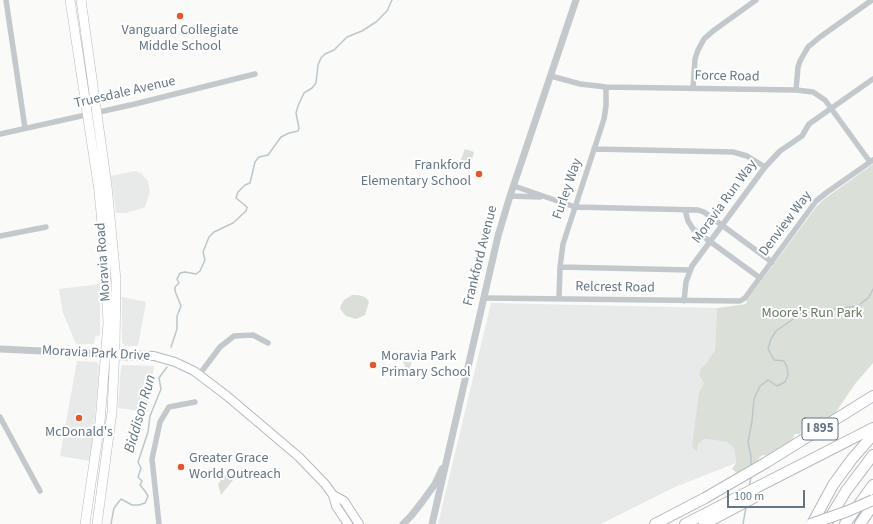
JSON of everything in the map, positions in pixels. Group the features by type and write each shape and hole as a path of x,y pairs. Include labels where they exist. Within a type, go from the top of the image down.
{"highway":[{"name":"I 895","path":"655,524 767,462 873,396"},
{"name":"I 895","path":"685,524 696,522 873,428"},
{"path":"696,522 873,435"},
{"path":"811,524 833,485 852,459 873,435"},
{"path":"826,524 846,491 873,455"},
{"path":"845,524 873,484"},
{"path":"811,524 848,512 873,500"},
{"path":"860,524 873,505"}],"main road":[{"name":"Moravia Road","path":"70,0 99,191 105,256 108,323 100,422 85,524"},
{"name":"Moravia Road","path":"80,0 107,186 114,257 116,304 112,412 96,524"},
{"name":"Moravia Park Drive","path":"105,354 134,355 164,359 183,365 199,375 227,396 299,457 325,484 333,495 336,506 348,524"},
{"name":"Moravia Park Drive","path":"333,495 344,502 359,524"}],"street":[{"path":"6,0 25,128"},
{"name":"Frankford Avenue","path":"432,524 498,236 576,0"},
{"path":"693,88 695,59 704,39 756,0"},
{"path":"796,90 798,67 808,47 820,36 872,0"},
{"name":"Truesdale Avenue","path":"0,134 255,74"},
{"name":"Force Road","path":"551,76 580,84 606,87 796,90 813,92 826,100 872,161"},
{"name":"Moravia Run Way","path":"684,301 685,288 690,270 765,167 775,156 802,136 809,124 873,79"},
{"name":"Furley Way","path":"559,299 560,267 565,236 605,115 606,87"},
{"path":"594,149 733,152 747,156 765,167"},
{"name":"Denview Way","path":"745,298 816,201 872,161"},
{"path":"514,186 574,208 698,210 704,212 772,262"},
{"path":"510,196 546,198"},
{"path":"685,210 691,225 710,242 760,278"},
{"path":"0,236 46,227"},
{"path":"560,267 690,270"},
{"name":"Relcrest Road","path":"484,298 737,302 745,298"},
{"path":"199,375 220,347 234,336 253,334 268,343"},
{"name":"Moravia Park Drive","path":"0,349 105,354"},
{"path":"159,524 152,459 160,422 169,407 195,402"},
{"path":"0,417 40,491"},
{"path":"403,524 435,484 447,458"},
{"path":"422,502 440,490"}],"shaded area":[{"path":"135,171 141,173 148,181 150,192 145,207 127,213 116,213 111,176"},
{"path":"100,284 100,335 95,337 94,344 76,344 63,313 59,289"},
{"path":"122,297 146,302 138,346 125,346 122,343"},
{"path":"491,303 717,308 715,350 701,368 705,383 698,444 705,439 727,442 734,448 736,463 675,487 601,524 438,524"},
{"path":"77,361 97,362 99,367 90,461 60,456"},
{"path":"123,365 154,366 148,412 118,408 121,367"}],"green space":[{"path":"465,149 474,152 470,166 460,162"},
{"name":"Moore's Run Park","path":"873,164 873,363 855,384 827,425 812,425 801,430 800,434 795,434 792,440 768,456 763,455 757,461 737,473 732,469 736,463 734,448 727,442 705,439 698,444 697,451 692,447 699,393 704,383 699,374 701,368 715,350 717,308 746,304 747,300 816,207 823,200"},
{"path":"352,295 365,297 369,302 365,315 356,319 346,316 340,309 344,300"},
{"path":"402,353 413,357 409,371 404,369 405,366 401,357"},
{"path":"226,474 233,480 221,495 218,484"}],"waterway":[{"name":"Biddison Run","path":"171,347 177,329 177,316 181,306 175,291 175,287 179,283 177,279 180,273 185,272 196,274 200,271 205,260 203,252 209,237 214,232 233,223 246,211 247,207 236,198 238,192 245,185 250,183 255,162 259,157 268,155 281,137 298,131 299,128 296,113 298,106 304,93 312,88 316,83 318,65 321,58 325,54 334,50 347,37 362,31 376,22 387,11 392,0"},
{"path":"751,466 751,456 748,442 754,399 760,386 768,380 777,386 785,382 788,375 787,367 784,361 774,360 768,349 771,339 776,331 802,313 858,306 869,297 873,289"},
{"name":"Biddison Run","path":"111,524 114,508 121,499 132,505 139,505 145,503 148,496 140,485 142,481 138,477 141,468 138,462 148,432 150,416 161,389 159,378 167,367"},
{"path":"749,488 751,476"},
{"path":"743,524 746,507"}],"place":[{"name":"Vanguard Collegiate Middle School","path":"180,16"},
{"name":"Frankford Elementary School","path":"479,174"},
{"name":"Moravia Park Primary School","path":"373,365"},
{"name":"McDonald's","path":"79,418"},
{"name":"Greater Grace World Outreach","path":"181,467"}]}
